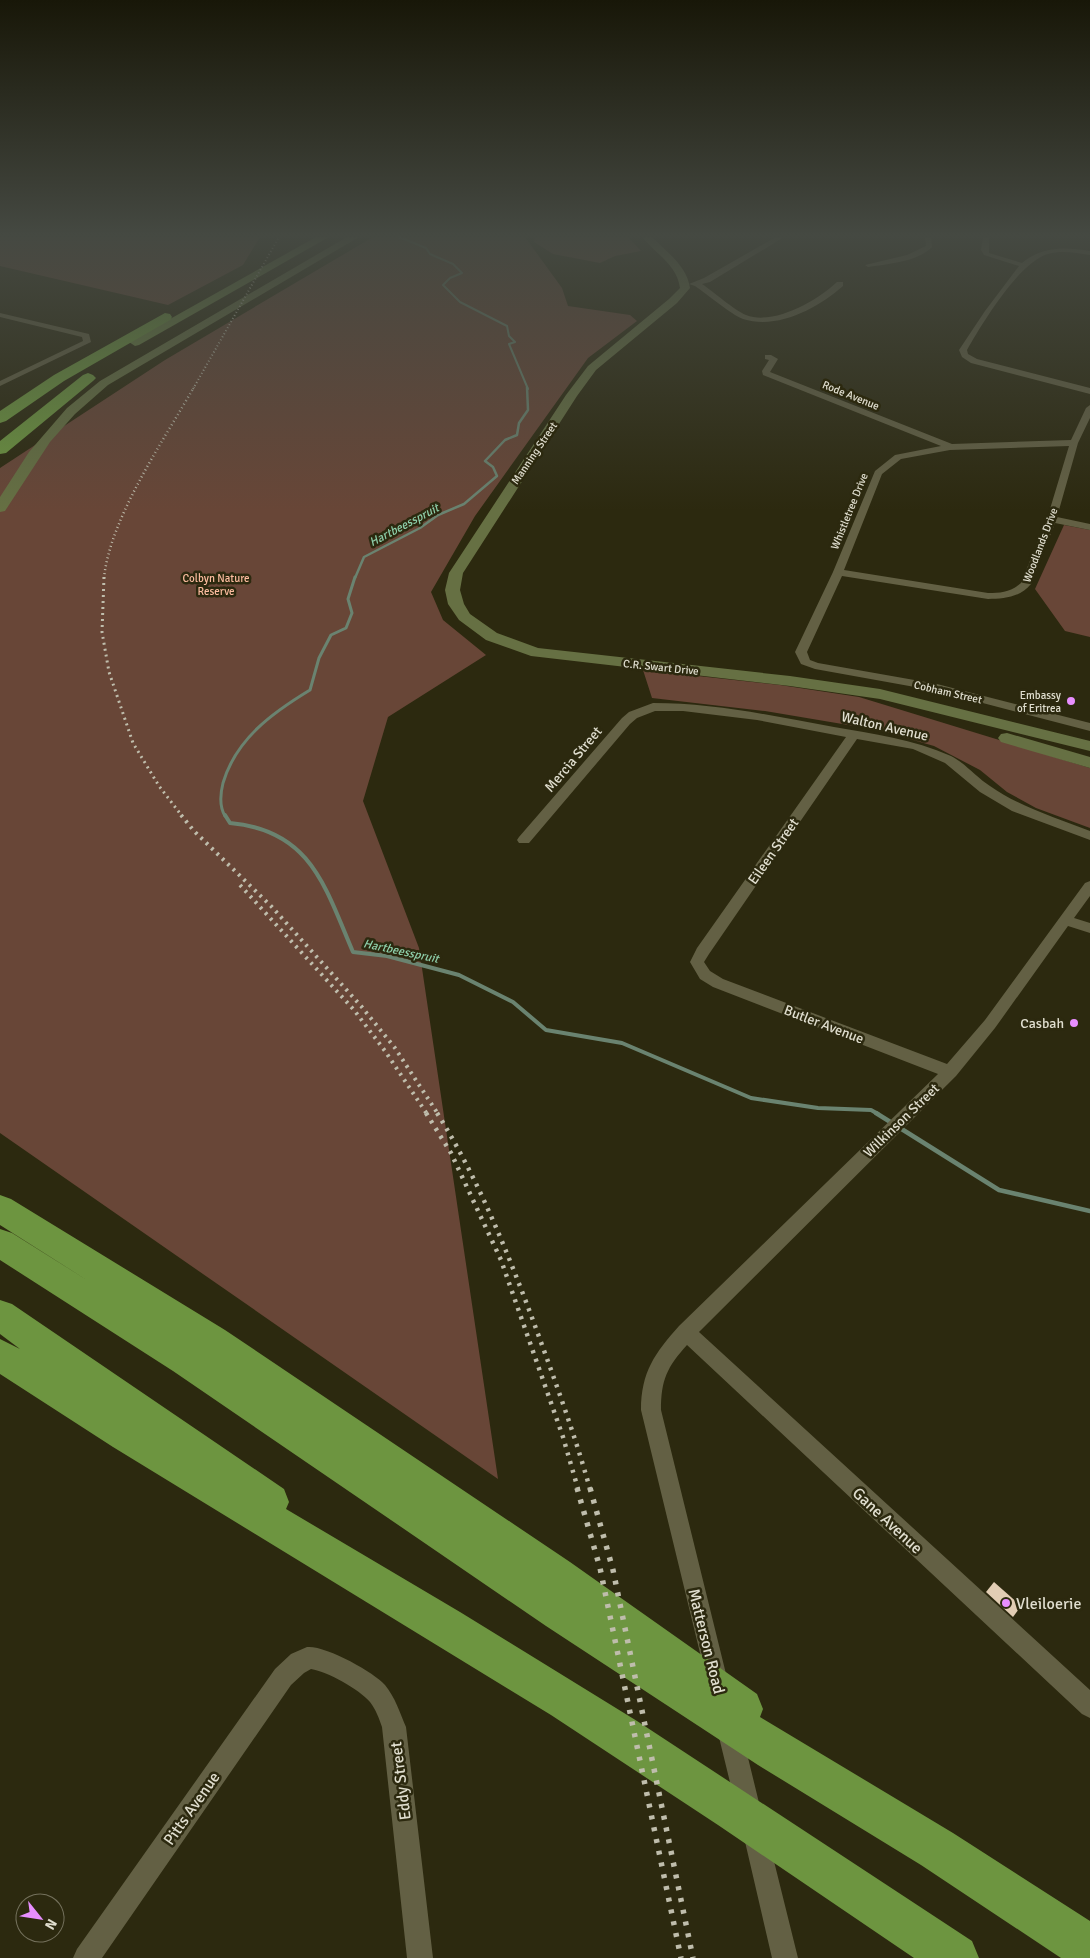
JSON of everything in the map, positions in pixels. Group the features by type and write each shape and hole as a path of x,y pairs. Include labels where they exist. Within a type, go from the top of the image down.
{"highway":[{"path":"0,408 72,366 143,328"},
{"path":"0,418 59,378 145,328"},
{"path":"0,433 70,382 135,342"},
{"path":"0,449 135,342"},
{"path":"1,1217 185,1360 558,1594 772,1739 1090,1949"},
{"path":"0,1315 509,1664"},
{"path":"0,1355 83,1409 509,1664 782,1842 955,1958"}],"main road":[{"path":"135,342 160,328"}],"street":[{"path":"0,384 87,342 86,336 55,328"},
{"path":"2,513 34,464 63,425 83,405 127,368 196,328"},
{"name":"Manning Street","path":"492,638 469,621 461,612 454,597 453,586 456,573 586,376 608,353 639,328"},
{"path":"977,328 963,350 965,356 974,361 1090,391"},
{"name":"Rode Avenue","path":"768,357 774,359 774,361 766,373 950,447"},
{"name":"Woodlands Drive","path":"838,572 978,595 998,596 1010,594 1026,584 1052,519 1074,443 1090,408"},
{"name":"Whistletree Drive","path":"805,662 801,652 838,572 878,473 884,466 898,457 950,447 1074,443"},
{"path":"1052,519 1090,527"},
{"name":"C.R. Swart Drive","path":"492,638 518,648 554,656 880,694 1090,746"},
{"name":"Cobham Street","path":"805,662 821,668 937,688 1090,726"},
{"name":"C.R. Swart Drive","path":"831,687 1090,762"},
{"name":"Walton Avenue","path":"653,707 683,707 757,716 916,746 935,753 956,765 985,790 1028,814 1090,836"},
{"name":"Mercia Street","path":"524,840 626,720 632,715 653,707"},
{"name":"Eileen Street","path":"701,970 697,962 698,958 855,733"},
{"name":"Wilkinson Street","path":"686,1332 950,1072 990,1024 1090,886"},
{"path":"1065,920 1090,928"},
{"name":"Butler Avenue","path":"701,970 710,979 718,983 950,1072"},
{"name":"Gane Avenue","path":"686,1332 1090,1706"},
{"name":"Matterson Road","path":"686,1332 658,1365 652,1385 650,1410 785,1958"},
{"name":"Eddy Street","path":"301,1661 310,1658 321,1660 375,1691 390,1716 394,1727 397,1749 420,1958"},
{"name":"Pitts Avenue","path":"86,1958 283,1677 301,1661"}],"green space":[{"name":"Colbyn Nature Reserve","path":"218,328 627,328 588,358 475,516 431,592 443,620 486,655 388,717 363,801 419,948 498,1479 0,1133 0,468 165,360"},
{"path":"1064,525 1090,530 1090,637 1065,631 1035,589"},
{"path":"643,670 780,685 859,697 1090,768 1090,828 1036,808 1007,792 980,770 934,746 878,730 765,711 652,698"}],"building":[{"name":"Vleiloerie","path":"994,1582 1021,1606 1013,1617 986,1592"}],"waterway":[{"name":"Hartbeesspruit","path":"507,328 509,336 515,342 509,344 528,389"},
{"name":"Hartbeesspruit","path":"355,578 364,557 420,528 438,515 464,504 497,476 493,467 485,461 505,440 517,435 519,423 528,410 527,387"},
{"name":"Hartbeesspruit","path":"225,816 221,804 221,796 223,783 229,767 246,740 257,729 282,708 310,690 319,658 331,635 346,628 352,613 348,599 355,577"},
{"name":"Hartbeesspruit","path":"225,815 230,823 257,828 279,837 297,850 323,884 353,952 387,956 459,975 513,1002 546,1030 622,1043 751,1098 818,1108 871,1110 878,1114"},
{"path":"876,1113 892,1123"},
{"path":"900,1128 999,1190 1090,1211"}],"railway":[{"path":"193,389 227,328"},
{"path":"104,578 108,555 127,505 194,387"},
{"path":"104,577 102,632 109,672 133,743 159,786 182,816"},
{"path":"181,815 194,831 271,906 361,1006 395,1048 438,1114"},
{"path":"240,885 354,1010 385,1051 427,1114"},
{"path":"426,1113 451,1153 501,1260 563,1437 578,1489"},
{"path":"437,1113 479,1189 513,1269 564,1405 590,1489"},
{"path":"577,1488 600,1568 681,1958"},
{"path":"590,1488 613,1570 693,1958"}],"place":[{"name":"Embassy of Eritrea","path":"1071,701"},
{"name":"Casbah","path":"1074,1023"},
{"name":"Vleiloerie","path":"1006,1603"}]}
